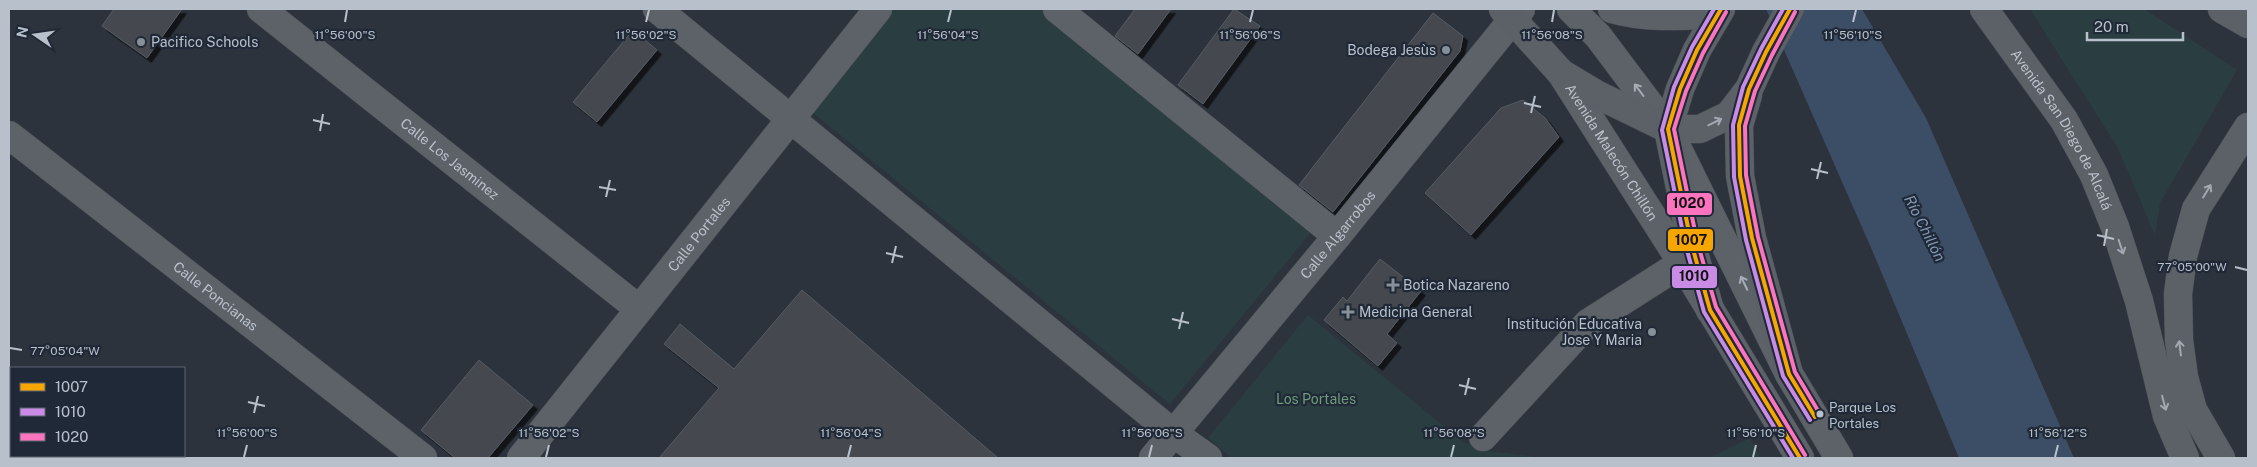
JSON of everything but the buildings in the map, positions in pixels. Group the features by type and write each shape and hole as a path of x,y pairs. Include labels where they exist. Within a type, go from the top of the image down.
{"main road":[{"path":"1612,9 1627,13 1672,17 1719,11"},
{"path":"1789,374 1752,238 1740,176 1739,125 1749,89 1766,52 1790,9"},
{"name":"Avenida San Diego de Alcalá","path":"1984,9 2064,120 2094,175 2115,227 2139,301 2168,416 2185,458"},
{"path":"2222,9 2248,24"},
{"path":"1710,310 1691,242 1668,130 1680,89 1719,11"},
{"name":"Avenida Malecón Chillón","path":"1512,12 1561,73"},
{"path":"1561,73 1596,94 1668,130 1700,129 1729,115 1749,89"},
{"path":"2221,458 2193,410 2184,377 2179,340 2178,294 2183,256 2196,209 2248,127"}],"street":[{"name":"Calle Los Jasminez","path":"261,9 639,309"},
{"path":"657,9 1173,433 1208,458"},
{"name":"Calle Portales","path":"520,458 878,9"},
{"path":"1056,9 1337,236"},
{"path":"1571,9 1598,36 1668,130 1789,374 1839,458"},
{"name":"Calle Algarrobos","path":"1153,458 1337,236 1512,12"},
{"name":"Avenida Malecón Chillón","path":"1561,73 1682,263 1800,458"},
{"name":"Calle Poncianas","path":"9,135 423,458"},
{"path":"1483,437 1588,323 1682,263"}],"green space":[{"path":"890,9 1048,9 1316,226 1170,404 811,111"},
{"path":"2030,9 2144,9 2237,70 2160,203 2155,235 2118,148"},
{"name":"Los Portales","path":"1308,315 1463,442 1489,451 1544,458 1232,458 1208,438"},
{"path":"1750,438 1761,458 1709,458"}],"water":[{"name":"Río Chillón","path":"1766,9 1862,9 1926,118 2074,458 1959,458 1872,250"}],"transit line":[{"name":"1010","path":"1714,9 1692,47 1674,87 1662,130 1685,243 1704,312 1793,458"},
{"name":"1007","path":"1721,9 1697,50 1680,89 1668,129 1691,242 1710,310 1800,458"},
{"name":"1010","path":"1783,9 1743,87 1733,125 1734,177 1746,240 1783,376 1810,420"},
{"name":"1007","path":"1790,9 1766,52 1749,89 1739,125 1740,176 1752,238 1789,374 1815,417"},
{"name":"1020","path":"1726,12 1703,53 1686,91 1674,129 1697,241 1716,307 1805,455"},
{"name":"1020","path":"1795,12 1755,91 1745,126 1746,175 1758,237 1795,372 1820,414"}],"place":[{"name":"Pacifico Schools","path":"141,42"},
{"name":"Bodega Jesùs","path":"1446,50"},
{"name":"Botica Nazareno","path":"1393,285"},
{"name":"Medicina General","path":"1348,312"},
{"name":"Institución Educativa Jose Y Maria","path":"1652,332"},
{"name":"Parque Los Portales","path":"1820,414"}]}
